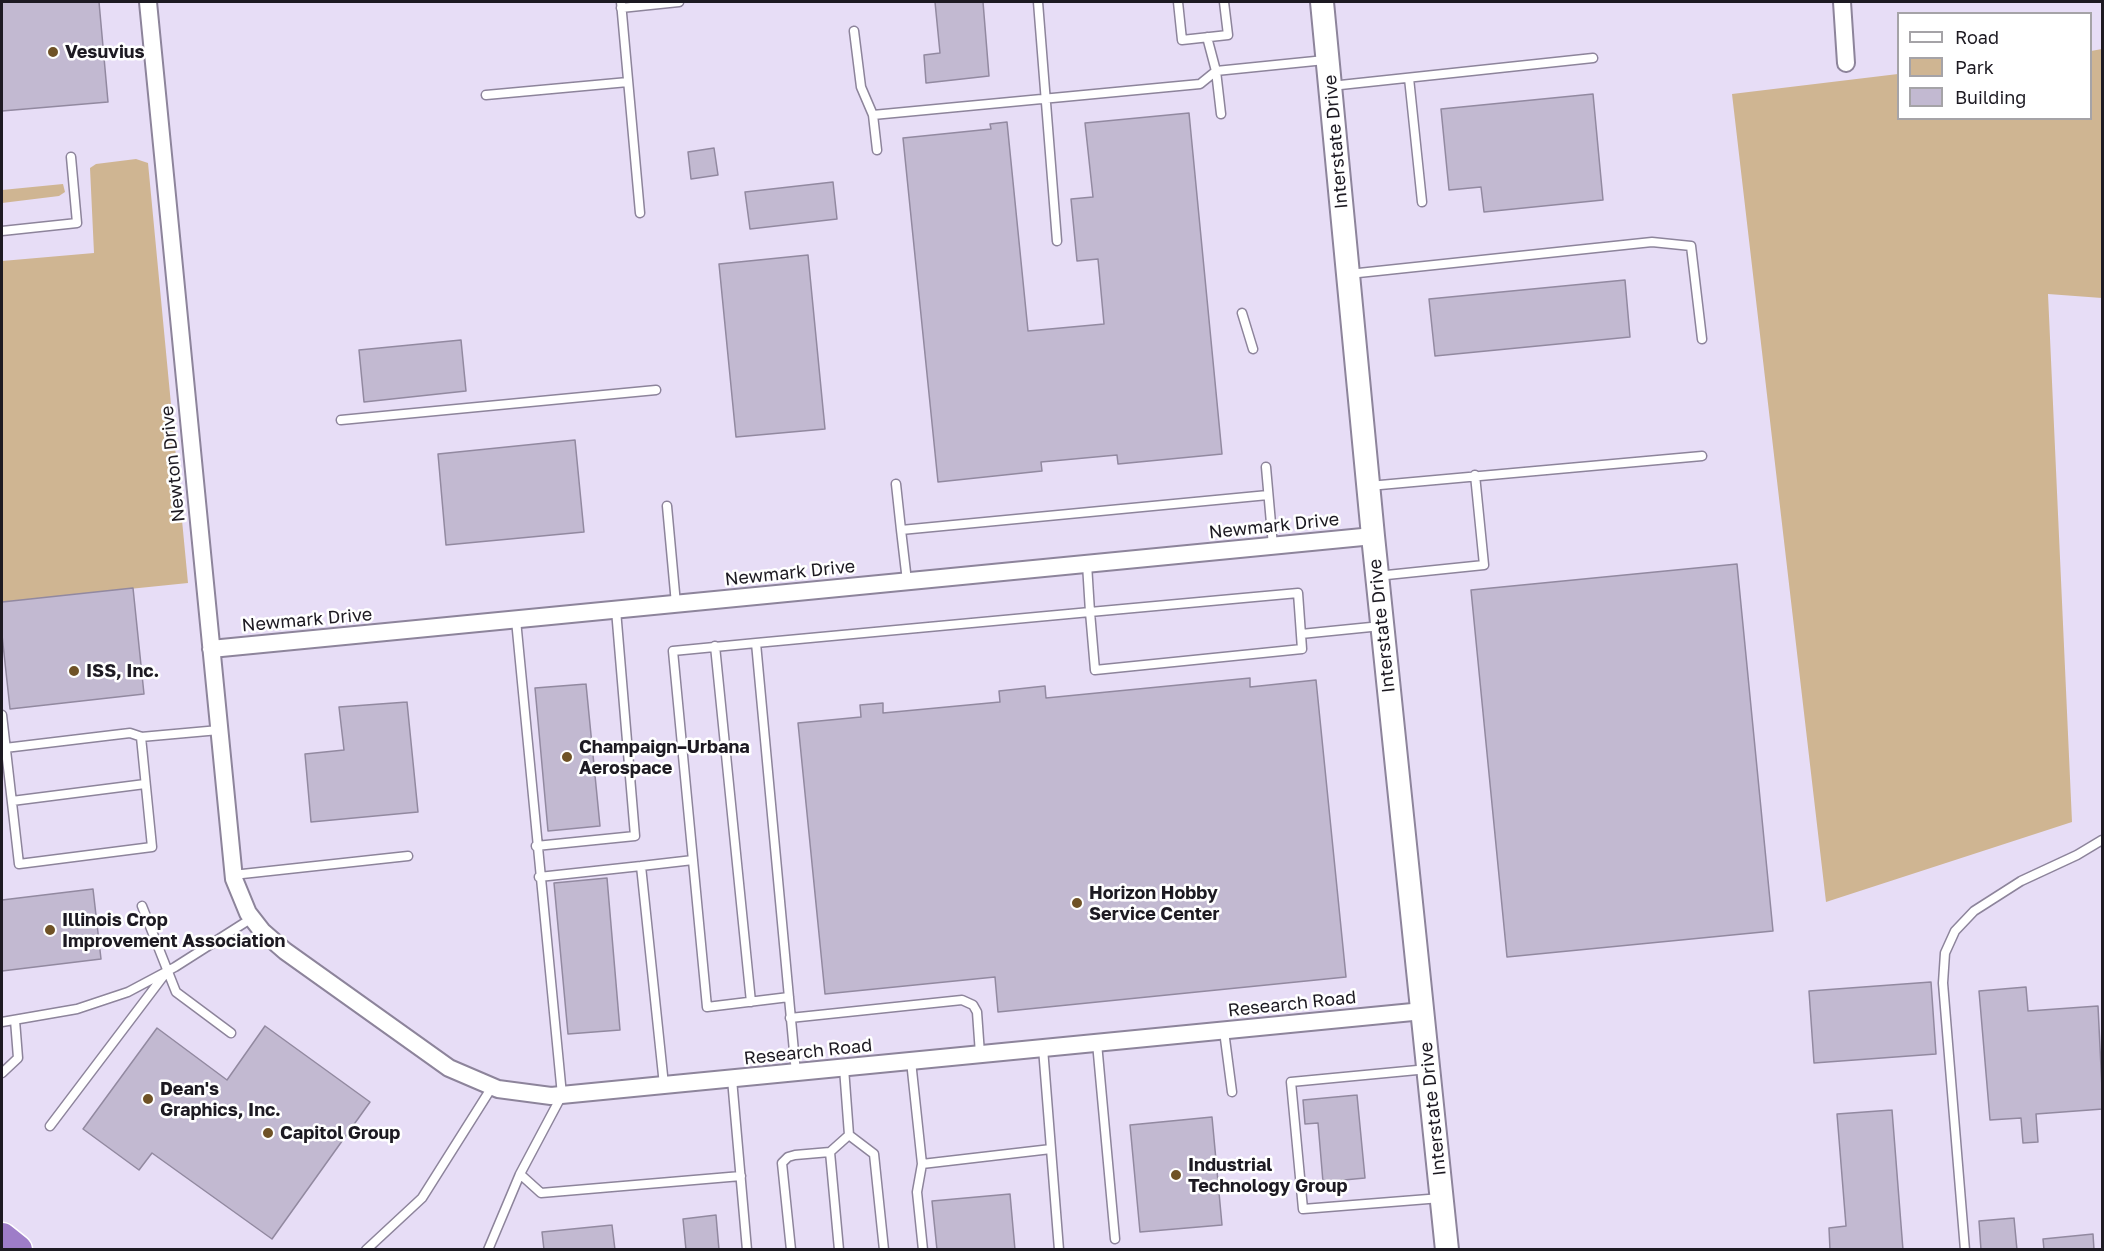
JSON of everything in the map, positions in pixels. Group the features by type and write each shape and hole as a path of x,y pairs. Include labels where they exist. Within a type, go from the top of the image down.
{"highway":[{"path":"2,1238 17,1250"}],"main road":[{"name":"Interstate Drive","path":"1322,2 1382,626 1447,1250"}],"street":[{"name":"Newton Drive","path":"148,2 233,875 239,896 252,918"},
{"path":"1842,2 1846,63"},
{"name":"Newmark Drive","path":"211,649 1373,536"},
{"name":"Research Road","path":"252,918 262,932 285,951 449,1068 492,1087 526,1094 562,1095 1423,1011"}],"lane":[{"path":"640,213 621,5 679,2"},
{"path":"1038,2 1057,240"},
{"path":"1178,2 1182,39 1228,35 1224,2"},
{"path":"854,31 861,87 873,115 877,150"},
{"path":"1207,37 1216,71 1221,114"},
{"path":"1331,86 1593,58"},
{"path":"873,115 1200,84 1216,71 1328,60"},
{"path":"1409,78 1422,202"},
{"path":"486,95 628,82"},
{"path":"2,231 77,224 71,157"},
{"path":"1348,274 1652,242 1691,246 1702,339"},
{"path":"1242,313 1253,349"},
{"path":"341,420 656,390"},
{"path":"1368,486 1702,456"},
{"path":"1266,467 1273,546"},
{"path":"1377,576 1484,565 1476,475"},
{"path":"896,484 907,581"},
{"path":"902,530 1268,495"},
{"path":"667,506 676,604"},
{"path":"789,997 707,1007 673,651 756,642 1090,612 1298,594 1302,649 1095,670 1090,612 1087,564"},
{"path":"536,846 634,836 616,610"},
{"path":"488,1250 520,1174 562,1095 539,877 516,620"},
{"path":"1301,634 1382,626"},
{"path":"756,642 795,1072"},
{"path":"716,646 751,1002"},
{"path":"2,715 19,864 152,847 142,737"},
{"path":"5,747 130,733 142,737 219,730"},
{"path":"12,801 146,784"},
{"path":"1965,1250 1943,983 1945,953 1955,931 1974,911 2021,881 2103,840"},
{"path":"233,875 408,856"},
{"path":"539,877 693,860"},
{"path":"641,866 664,1085"},
{"path":"142,906 176,992 231,1033"},
{"path":"2,1022 87,1005 128,992 167,971 252,918"},
{"path":"50,1126 167,971"},
{"path":"790,1018 962,1000 973,1005 977,1012 980,1054"},
{"path":"2,1073 18,1058 15,1020"},
{"path":"1224,1031 1232,1092"},
{"path":"1097,1043 1115,1239"},
{"path":"1043,1048 1059,1250"},
{"path":"911,1061 922,1164 917,1192 923,1250"},
{"path":"844,1068 849,1135 874,1154 884,1250"},
{"path":"1429,1069 1291,1082 1303,1209 1442,1198"},
{"path":"732,1079 747,1250"},
{"path":"366,1250 422,1198 492,1087"},
{"path":"791,1250 782,1163 788,1157 795,1155 830,1152 849,1135"},
{"path":"922,1164 1051,1149"},
{"path":"830,1152 839,1250"},
{"path":"520,1174 542,1193 741,1176"}],"green space":[{"path":"2102,49 2102,298 2048,294 2072,822 1826,902 1732,94 1897,74 1897,120 2092,120 2092,51"},
{"path":"136,159 148,163 188,583 2,602 2,261 94,253 90,168 96,164"},
{"path":"63,184 65,192 59,196 2,203 2,190"}],"building":[{"name":"Vesuvius","path":"2,2 99,2 108,102 2,111"},
{"path":"935,2 983,2 989,76 926,83 924,55 940,53"},
{"path":"1593,94 1603,200 1484,212 1481,187 1449,190 1441,109"},
{"path":"1189,113 1222,454 1118,464 1117,455 1041,462 1042,471 938,482 903,138 991,129 990,124 1007,122 1028,331 1104,324 1098,259 1077,261 1071,199 1093,197 1085,123"},
{"path":"714,148 718,175 691,179 688,152"},
{"path":"833,182 837,219 750,229 745,192"},
{"path":"808,255 825,429 736,437 719,264"},
{"path":"1625,280 1630,337 1435,356 1429,299"},
{"path":"461,340 466,391 364,402 359,350"},
{"path":"575,440 584,532 446,545 438,454"},
{"path":"1737,564 1773,931 1507,957 1471,590"},
{"name":"ISS, Inc.","path":"133,588 144,694 10,709 2,635 2,602"},
{"name":"Horizon Hobby Service Center","path":"1250,678 1250,687 1316,680 1346,977 998,1012 995,977 825,994 798,723 861,717 860,705 883,703 883,713 1000,702 999,691 1045,686 1046,698"},
{"name":"Champaign–Urbana Aerospace","path":"586,684 600,826 548,831 535,688"},
{"path":"407,702 418,812 311,822 305,754 344,750 339,707"},
{"path":"607,878 620,1030 568,1034 554,883"},
{"name":"Illinois Crop Improvement Association","path":"93,889 101,959 2,971 2,900"},
{"path":"1931,982 1936,1054 1814,1063 1809,991"},
{"path":"2026,987 2028,1011 2098,1006 2103,1109 2036,1114 2038,1142 2023,1143 2021,1118 1990,1120 1979,991"},
{"name":"Capitol Group","path":"265,1026 370,1102 272,1239 152,1153 139,1170 83,1129 157,1028 227,1080"},
{"path":"1357,1095 1365,1178 1323,1182 1318,1123 1305,1124 1303,1100"},
{"path":"1892,1110 1903,1250 1830,1250 1829,1228 1846,1226 1837,1114"},
{"name":"Industrial Technology Group","path":"1212,1117 1222,1225 1140,1232 1130,1125"},
{"path":"1010,1194 1015,1250 937,1250 932,1201"},
{"path":"716,1215 719,1250 686,1250 683,1219"},
{"path":"2014,1218 2017,1250 1981,1250 1979,1221"},
{"path":"612,1225 615,1250 544,1250 542,1232"},
{"path":"2093,1234 2094,1250 2044,1250 2043,1239"}],"place":[{"name":"Vesuvius","path":"53,52"},
{"name":"ISS, Inc.","path":"74,671"},
{"name":"Champaign–Urbana Aerospace","path":"567,757"},
{"name":"Horizon Hobby Service Center","path":"1077,903"},
{"name":"Illinois Crop Improvement Association","path":"50,930"},
{"name":"Dean's Graphics, Inc.","path":"148,1099"},
{"name":"Capitol Group","path":"268,1133"},
{"name":"Industrial Technology Group","path":"1176,1175"}]}
